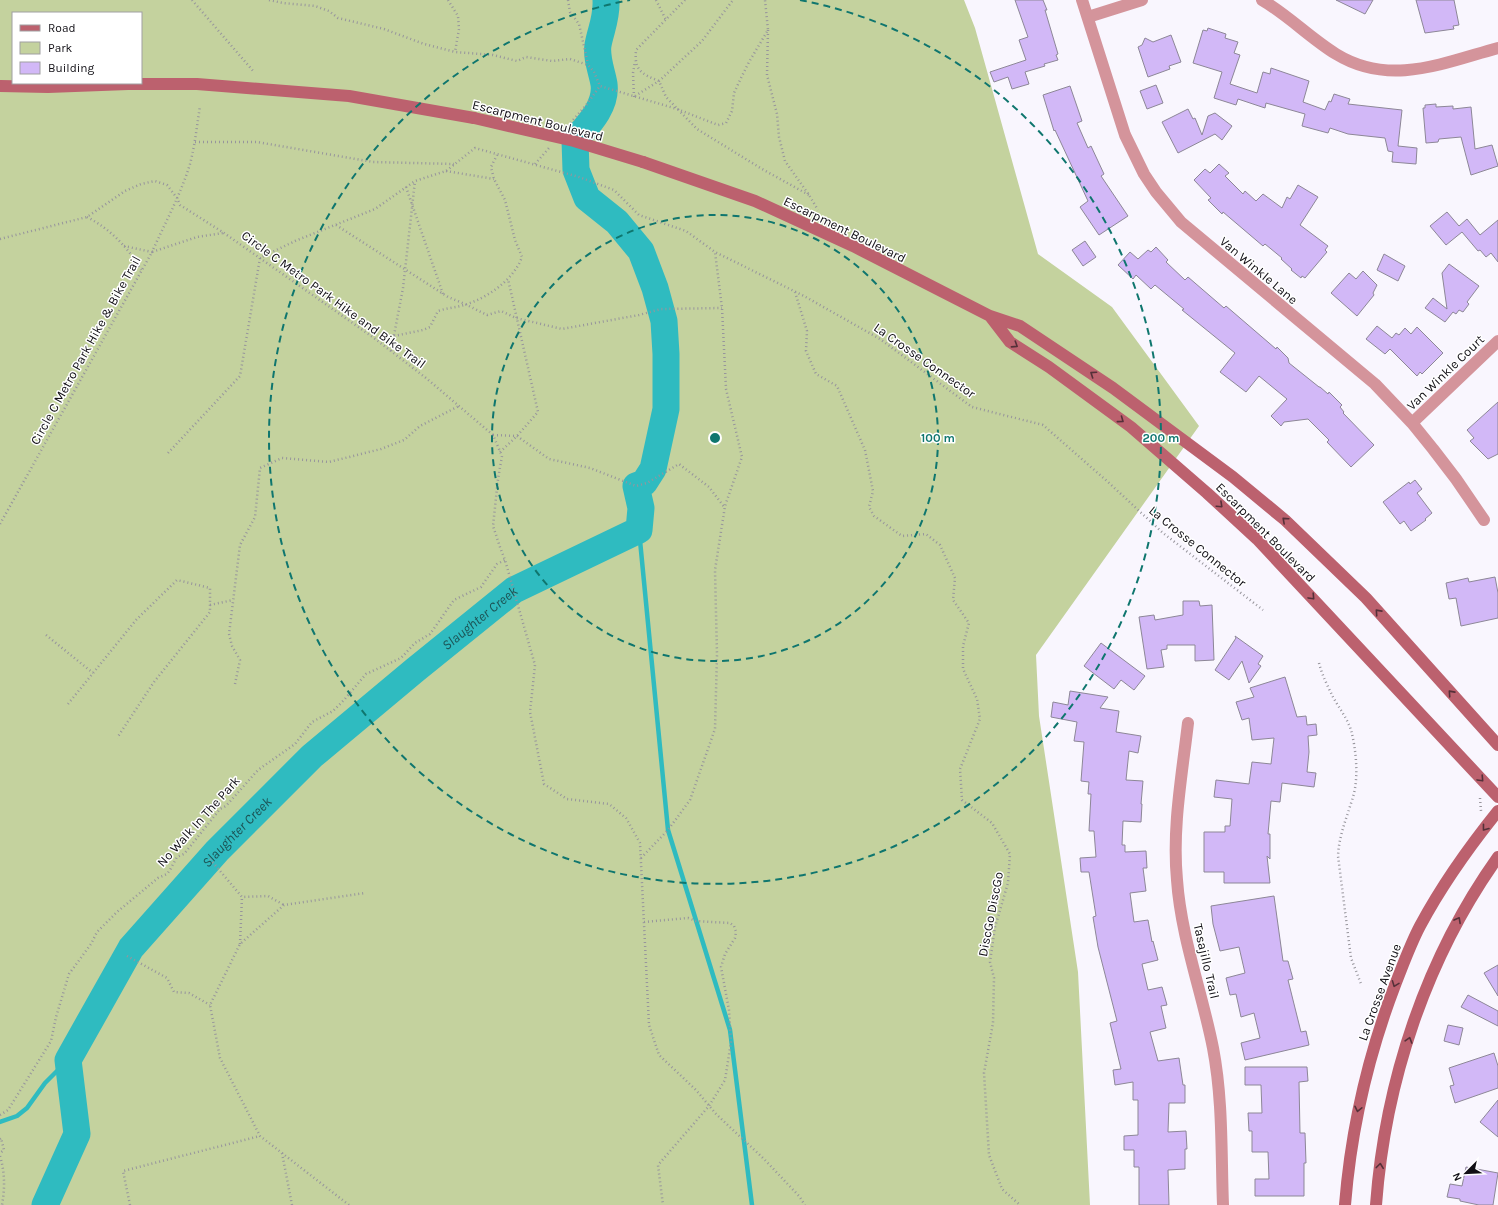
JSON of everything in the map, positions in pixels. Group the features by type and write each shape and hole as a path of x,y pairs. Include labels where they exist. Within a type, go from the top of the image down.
{"main road":[{"name":"Escarpment Boulevard","path":"0,86 48,87 128,84 189,84 349,96 474,118 574,141 643,162 755,201 853,246 990,316 1020,326 1113,388 1227,472 1285,520 1366,598 1498,745"},
{"name":"Escarpment Boulevard","path":"0,95 48,87"},
{"name":"Escarpment Boulevard","path":"990,316 1010,342 1049,367 1131,427 1257,539 1498,797"},
{"name":"La Crosse Avenue","path":"1345,1205 1353,1137 1362,1089 1379,1028 1389,1001 1410,948 1428,911 1459,861 1498,811"},
{"path":"1376,1205 1380,1166 1389,1111 1407,1044 1420,1004 1456,923 1481,881 1498,857"}],"street":[{"name":"Van Winkle Lane","path":"1082,0 1125,135 1144,174 1156,192 1181,222 1362,372 1412,423 1456,479 1484,520"},
{"path":"1088,17 1142,0"},
{"path":"1262,0 1278,9 1336,55 1350,62 1377,70 1420,70 1498,48"},
{"name":"Van Winkle Court","path":"1412,423 1498,340"},
{"name":"Tasajillo Trail","path":"1188,723 1176,826 1177,880 1182,917 1209,1028 1217,1072 1220,1094 1222,1205"}],"path":[{"path":"192,0 254,72"},
{"path":"269,0 315,6 329,11 338,18 384,29 424,44 455,52 493,55 517,61 526,57 552,61 570,59 588,65"},
{"path":"448,0 458,16 459,29 455,52"},
{"path":"568,0 570,12 579,24 588,65 594,72 600,86 677,109 718,125 726,123 732,112 734,93 749,62 768,30"},
{"path":"656,0 666,20"},
{"path":"634,97 633,73 636,50 686,0"},
{"path":"634,97 659,81 702,41 733,0"},
{"path":"765,0 768,30 767,75 777,114 779,137 785,161 809,194 818,210"},
{"path":"635,60 639,70 649,77 659,81 666,97 697,129 762,169 809,194"},
{"path":"124,246 152,252 177,198 190,164 200,106"},
{"path":"195,142 257,142 373,162 454,164"},
{"name":"La Crosse Connector","path":"454,164 475,148 579,177 614,190 639,215 686,231 715,252 794,292 880,339 972,407 1043,425 1163,533 1263,610"},
{"path":"394,336 423,330 430,327 438,311 482,298 508,279 519,266 522,257 515,240 505,200 494,179 491,167 497,155"},
{"path":"168,453 240,376 260,258 296,241 375,209 415,181 446,171 454,164"},
{"path":"446,171 494,179"},
{"name":"Circle C Metro Park Hike and Bike Trail","path":"87,217 125,191 141,184 155,181 167,185 177,198 180,205 224,233 391,351 493,435 502,456 493,526 506,560 534,665 530,712 544,784 567,799 609,804 626,818 640,843 649,1025 660,1055 696,1090 716,1114 764,1159 799,1196 805,1205"},
{"path":"391,351 405,269 415,181"},
{"path":"406,187 443,294"},
{"path":"0,239 87,217 102,225 124,246 134,258 141,270"},
{"path":"335,225 448,297 487,315 501,311 516,318 562,329 639,315 660,309 722,308"},
{"name":"Circle C Metro Park Hike & Bike Trail","path":"0,524 152,252 197,237 224,233"},
{"path":"640,859 668,830 690,800 715,729 717,655 715,570 725,508 742,457 726,389 722,308 715,252"},
{"path":"500,452 538,412 508,279"},
{"name":"DiscGo DiscGo","path":"794,292 807,331 806,351 816,374 837,386 865,450 873,492 869,507 871,511 874,516 902,536 926,534 940,545 955,578 953,600 969,623 963,646 963,669 977,699 980,719 960,769 962,800 992,823 1010,854 1008,883 995,927 990,962 994,978 993,1023 984,1073 989,1155 1002,1189 1020,1205"},
{"path":"235,684 240,660 232,646 229,634 240,545 255,517 260,468 282,458 330,462 381,449 404,440 420,426 459,406"},
{"path":"493,435 516,436 549,459 590,468 636,486 647,483 678,464 708,487 725,508"},
{"name":"No Walk In The Park","path":"0,1115 8,1110 51,1041 56,1017 69,974 91,944 97,932 117,912 158,878 167,874 177,857 184,854 220,809 226,806 258,770 295,744 312,722 333,711 366,674 401,658 415,643 430,634 454,600 480,587 497,564 506,560"},
{"path":"68,704 136,620 177,580 210,588 210,612 154,682 117,738"},
{"path":"210,605 233,600"},
{"path":"46,635 93,673"},
{"path":"1319,663 1322,673 1350,728 1356,756 1354,796 1343,825 1338,856 1350,951 1354,967 1361,984"},
{"path":"1478,794 1482,810 1479,816"},
{"path":"210,859 242,897 240,944"},
{"path":"349,1205 260,1136 220,1058 210,1005 240,944 284,905 365,893"},
{"path":"242,897 268,896 284,905"},
{"path":"644,922 688,918 696,921 730,923 734,926 736,932 735,938 725,954 721,967 729,1010 731,1042 725,1080 709,1106 658,1165 663,1205"},
{"path":"127,956 166,978 174,992 189,993 210,1005"},
{"path":"130,1205 123,1171 260,1136"},
{"path":"0,1139 1,1138 4,1150 0,1153"},
{"path":"282,1153 292,1205"},
{"path":"0,1156 4,1170 5,1188 2,1205"}],"green space":[{"path":"0,0 964,0 975,28 1038,254 1112,307 1199,426 1036,655 1039,716 1078,972 1090,1205 0,1205"}],"building":[{"path":"1015,0 1043,0 1058,54 1056,55 1058,60 1025,72 1029,84 1012,89 1008,77 994,82 990,72 1026,60 1019,40 1028,37"},
{"path":"1336,0 1373,0 1365,14"},
{"path":"1416,0 1454,0 1459,25 1453,26 1454,29 1425,33"},
{"path":"1208,28 1226,34 1225,38 1238,42 1234,53 1240,55 1230,84 1257,93 1263,72 1270,74 1271,68 1309,81 1303,102 1325,110 1329,101 1331,102 1334,94 1350,99 1348,104 1402,110 1398,146 1417,148 1416,164 1392,162 1393,152 1388,151 1385,138 1348,134 1330,128 1328,133 1302,126 1305,114 1266,103 1265,108 1238,99 1236,105 1214,98 1222,72 1193,63 1203,30 1207,31"},
{"path":"1171,35 1181,62 1169,66 1170,69 1148,77 1138,47 1142,45 1145,38 1153,42"},
{"path":"1156,85 1163,103 1147,109 1140,91"},
{"path":"1070,86 1082,121 1077,123 1088,148 1091,146 1104,174 1101,176 1128,216 1099,235 1080,207 1088,201 1055,130 1054,131 1043,95"},
{"path":"1436,104 1436,107 1453,106 1453,109 1471,107 1475,149 1492,145 1498,166 1471,175 1461,137 1439,139 1438,142 1426,143 1423,108 1425,108 1425,105"},
{"path":"1188,109 1193,119 1195,118 1202,135 1208,116 1215,113 1232,126 1222,140 1215,134 1178,153 1162,122"},
{"path":"1219,164 1229,173 1225,176 1243,194 1245,191 1256,201 1263,194 1282,208 1287,197 1290,199 1298,185 1318,197 1300,225 1328,246 1325,250 1327,252 1305,278 1302,276 1301,278 1291,270 1292,269 1281,259 1282,258 1265,244 1263,246 1223,212 1222,214 1208,200 1211,198 1194,180 1205,169 1210,173"},
{"path":"1447,212 1459,226 1467,219 1480,235 1498,220 1498,262 1491,253 1486,257 1480,250 1478,251 1462,232 1446,245 1430,226"},
{"path":"1085,241 1096,257 1083,266 1072,250"},
{"path":"1156,247 1168,260 1166,262 1185,280 1188,277 1224,308 1226,306 1276,349 1277,347 1288,358 1289,363 1328,394 1329,392 1342,405 1340,407 1344,412 1343,413 1374,445 1351,467 1327,442 1329,440 1308,419 1284,422 1281,426 1271,416 1287,399 1259,376 1246,392 1220,372 1235,353 1182,310 1184,309 1155,285 1151,289 1136,275 1133,279 1118,265 1130,252 1138,259 1148,250 1151,252"},
{"path":"1384,254 1405,266 1398,281 1377,270"},
{"path":"1449,264 1479,286 1467,302 1469,304 1463,312 1459,310 1456,314 1453,312 1445,322 1425,308 1433,298 1447,309 1442,273"},
{"path":"1363,271 1377,285 1373,293 1374,295 1357,316 1331,293 1349,273 1356,279"},
{"path":"1377,326 1392,338 1396,333 1399,335 1405,328 1411,334 1417,327 1443,353 1422,374 1420,372 1417,376 1390,349 1385,354 1366,339"},
{"path":"1498,402 1498,454 1488,459 1470,441 1474,438 1467,430"},
{"path":"1415,480 1422,489 1417,493 1432,513 1425,519 1426,520 1411,531 1404,521 1400,524 1383,502 1409,482 1410,484"},
{"path":"1495,577 1498,593 1498,618 1461,626 1456,598 1449,599 1446,583 1468,578 1469,582"},
{"path":"1183,601 1199,601 1200,606 1212,605 1214,660 1195,661 1195,645 1167,645 1167,649 1161,650 1164,667 1147,669 1139,617 1154,615 1155,620 1183,615"},
{"path":"1235,636 1263,656 1258,664 1261,666 1249,683 1242,661 1229,680 1215,670 1236,638"},
{"path":"1101,643 1145,676 1134,690 1121,680 1114,689 1084,666"},
{"path":"1285,677 1297,717 1306,716 1307,725 1316,724 1317,735 1308,736 1309,752 1307,772 1316,773 1314,787 1282,783 1280,802 1271,801 1268,834 1270,834 1270,859 1267,856 1270,883 1224,883 1224,872 1204,872 1204,832 1225,832 1225,826 1230,826 1232,799 1214,797 1216,780 1249,784 1252,762 1271,764 1274,738 1252,740 1249,718 1242,720 1236,702 1254,697 1250,688"},
{"path":"1070,691 1108,697 1100,708 1119,711 1116,732 1141,736 1138,753 1129,751 1126,780 1143,781 1141,822 1123,821 1122,845 1125,845 1125,852 1146,851 1147,868 1143,868 1146,891 1130,893 1134,922 1148,920 1152,942 1153,941 1158,960 1142,964 1148,990 1162,987 1167,1005 1161,1006 1166,1028 1150,1032 1158,1061 1179,1058 1183,1085 1185,1085 1185,1103 1169,1103 1168,1132 1186,1131 1187,1149 1185,1149 1185,1169 1168,1170 1169,1205 1139,1205 1139,1167 1134,1167 1134,1150 1124,1150 1124,1136 1138,1135 1138,1100 1133,1100 1133,1082 1115,1085 1113,1070 1121,1069 1110,1023 1117,1021 1098,947 1093,917 1096,916 1089,872 1081,872 1080,858 1096,857 1094,831 1089,831 1091,794 1088,794 1089,782 1081,781 1084,742 1074,741 1077,722 1051,717 1053,702 1068,705"},
{"path":"1274,896 1283,961 1288,961 1293,979 1288,980 1301,1032 1306,1031 1309,1045 1245,1060 1241,1043 1260,1038 1254,1013 1241,1017 1236,994 1230,995 1226,978 1245,973 1239,947 1220,951 1213,924 1211,906"},
{"path":"1498,965 1498,996 1484,973"},
{"path":"1468,995 1498,1011 1498,1026 1461,1007"},
{"path":"1448,1025 1463,1028 1459,1045 1444,1041"},
{"path":"1494,1053 1498,1066 1498,1088 1455,1103 1450,1086 1454,1085 1449,1068"},
{"path":"1245,1067 1307,1067 1308,1081 1299,1082 1300,1133 1305,1133 1306,1163 1304,1163 1304,1196 1255,1196 1255,1179 1269,1179 1268,1152 1252,1152 1252,1131 1249,1131 1248,1113 1262,1113 1261,1085 1245,1085"},
{"path":"1498,1100 1498,1137 1480,1122"},
{"path":"1466,1167 1498,1173 1493,1205 1479,1205 1460,1201 1460,1199 1447,1197 1450,1184 1462,1186"}],"waterway":[{"name":"Slaughter Creek","path":"45,1205 77,1134 68,1060 131,948 217,851 312,756 415,670 514,590 639,530 641,508 636,486 644,483 653,469 666,409 666,354 664,321 655,288 641,251 617,222 587,198 576,170 575,140 596,115 603,100 604,84 598,60 598,45 605,18 606,0"},
{"path":"639,530 668,830 730,1030 752,1205"},
{"path":"0,1122 17,1116 27,1108 45,1083 68,1060"}]}
